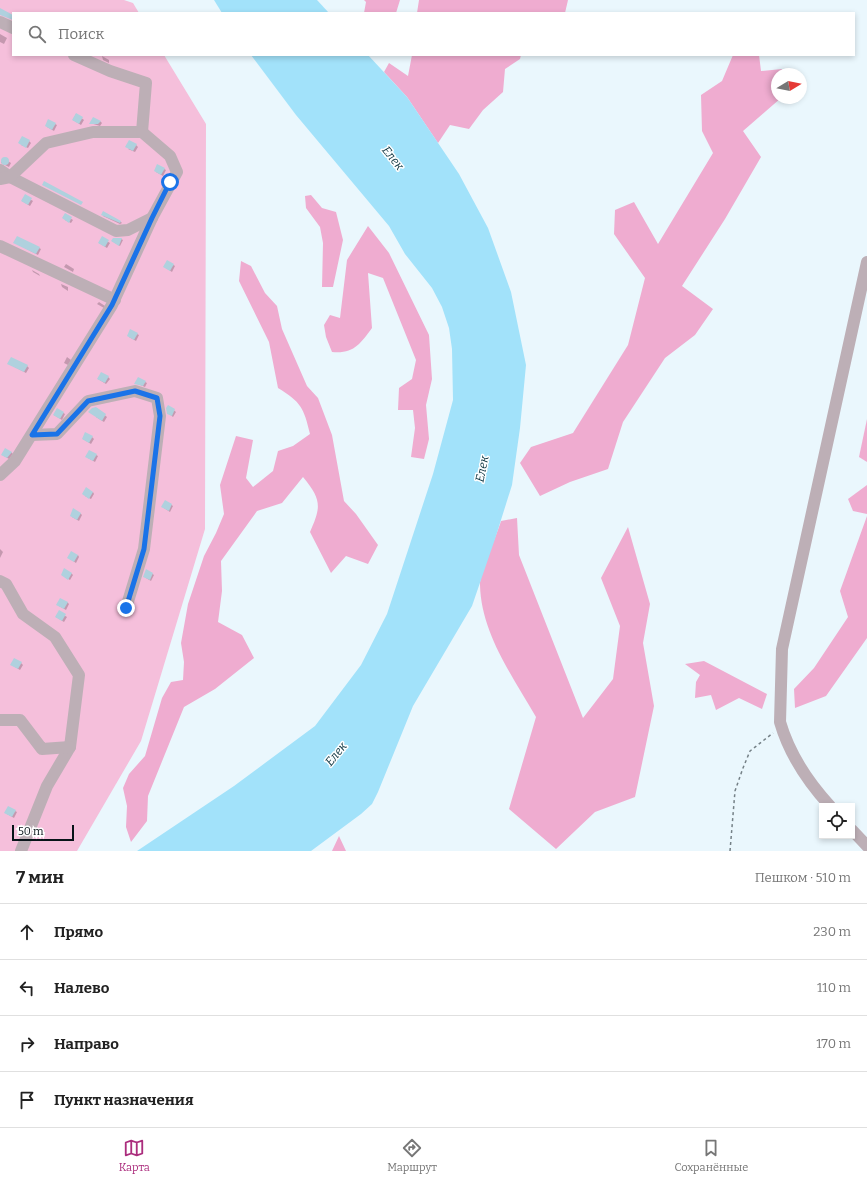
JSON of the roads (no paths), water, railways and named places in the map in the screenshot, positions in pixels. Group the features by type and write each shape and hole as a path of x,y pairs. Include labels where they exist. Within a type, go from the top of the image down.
{"lane":[{"path":"0,22 12,28"},
{"path":"76,56 110,71 146,83 142,132"},
{"path":"0,475 15,462 115,300 152,218 176,172 170,156 142,132 93,132 46,143 3,176 116,231 128,230 152,218"},
{"path":"0,246 115,300"},
{"path":"827,803 816,791 790,750 780,722 782,649 867,262"},
{"path":"32,435 57,434 88,401 135,391 157,398 160,416 144,549 126,608"},
{"path":"0,581 6,584 22,614 55,637 79,675 70,747 47,786 21,851"},
{"path":"0,720 20,720 42,749 70,747"},
{"path":"855,833 867,846"}],"water":[{"path":"214,0 317,0 328,12 221,12"},
{"name":"Елек","path":"252,56 369,56 407,97 459,174 488,228 511,292 526,365 520,428 512,485 472,606 413,706 372,804 361,814 311,851 137,851 234,786 315,726 361,665 387,614 433,474 453,400 452,349 449,328 442,307 432,288 405,254 389,226 296,115"}]}
